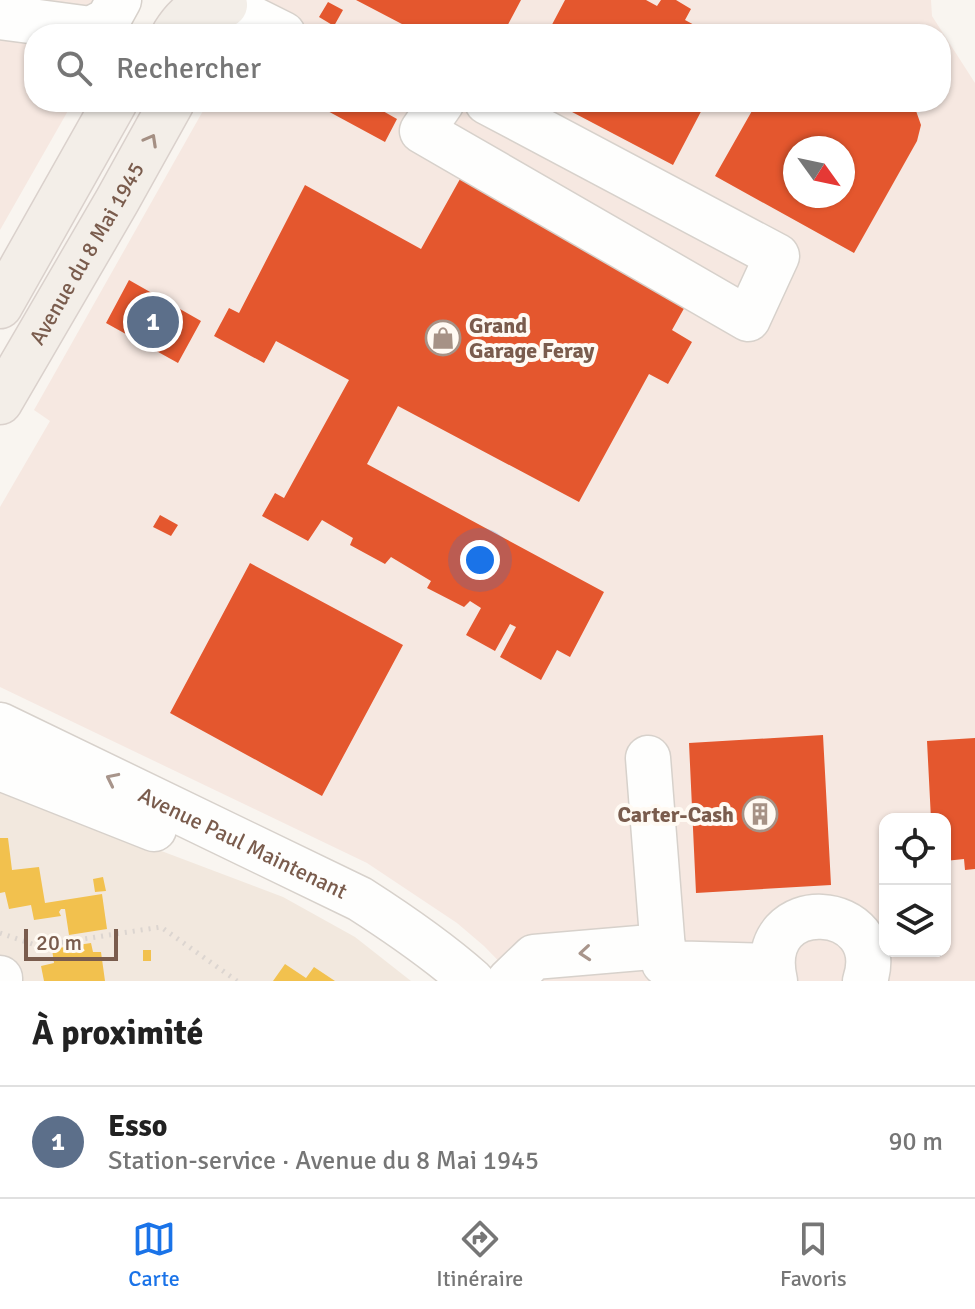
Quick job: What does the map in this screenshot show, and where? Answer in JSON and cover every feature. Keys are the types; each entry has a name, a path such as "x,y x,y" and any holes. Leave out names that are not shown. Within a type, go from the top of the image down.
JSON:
{"main road":[{"path":"159,24 172,0"},
{"path":"182,24 190,14 214,3 221,13"},
{"path":"10,288 109,112"},
{"path":"10,288 126,112"},
{"name":"Avenue du 8 Mai 1945","path":"0,402 166,112"}],"street":[{"path":"100,24 108,20 119,0"},
{"path":"221,13 253,24"},
{"path":"0,17 53,24"},
{"path":"429,112 422,131 748,319 777,256 506,112"},
{"name":"Avenue Paul Maintenant","path":"0,725 360,899 416,936 472,981"},
{"path":"648,758 664,963 773,974 775,947 784,931 800,920 818,915 837,918 853,928 863,941 868,957 865,981"},
{"name":"Avenue Paul Maintenant","path":"0,768 301,889 381,934 443,981"},
{"path":"509,981 534,957 663,946"}],"path":[{"path":"0,933 38,946 161,927 237,981"}],"shaded area":[{"path":"0,0 131,0 63,24 24,24 24,112 67,112 0,230"},
{"path":"266,0 931,0 932,16 937,24 253,24"},
{"path":"951,46 975,83 975,981 518,981 457,923 367,863 0,687 0,507 50,421 34,410 202,112 951,112"},
{"path":"0,790 283,897 355,937 411,981 0,981"}],"building: Logements":[{"path":"0,838 8,838 12,870 39,867 45,903 102,894 107,929 69,935 65,909 59,912 61,916 34,920 31,905 9,909 5,892 0,893"},
{"path":"103,877 106,891 95,892 93,879"},
{"path":"91,943 93,952 101,952 105,981 44,981 41,966 54,963 52,949"},
{"path":"143,950 151,950 151,961 143,961"},
{"path":"285,964 306,978 314,967 335,981 273,981"}],"building: Commerces":[{"path":"356,0 521,0 508,24 402,24"},
{"path":"565,0 646,0 657,6 661,0 676,0 691,9 685,20 692,24 552,24"},
{"path":"328,2 343,10 335,24 319,17"},
{"path":"330,112 385,112 397,119 385,142"},
{"path":"572,112 701,112 673,165"},
{"path":"751,112 916,112 921,125 917,141 854,253 715,176"},
{"name":"Grand Garage Feray","path":"460,179 687,303 672,330 692,342 668,384 649,374 579,502 398,406 367,464 604,592 570,657 557,650 541,680 500,657 516,627 510,624 495,651 466,635 481,608 470,601 464,607 427,588 431,581 391,557 385,564 350,545 353,538 322,520 308,541 262,516 275,493 284,498 349,380 276,341 264,363 214,336 229,308 239,313 305,185 421,249"},
{"path":"129,280 201,321 178,363 106,323"},
{"path":"160,515 178,525 171,536 153,527"},
{"path":"250,563 403,645 322,796 170,713"},
{"name":"Carter-Cash","path":"823,735 831,885 696,893 689,743"},
{"path":"975,738 975,869 965,870 964,859 951,860 951,813 931,813 927,741"}],"place":[{"name":"Esso","path":"153,322"},
{"name":"Grand Garage Feray","path":"443,338"},
{"name":"Carter-Cash","path":"760,814"}]}
